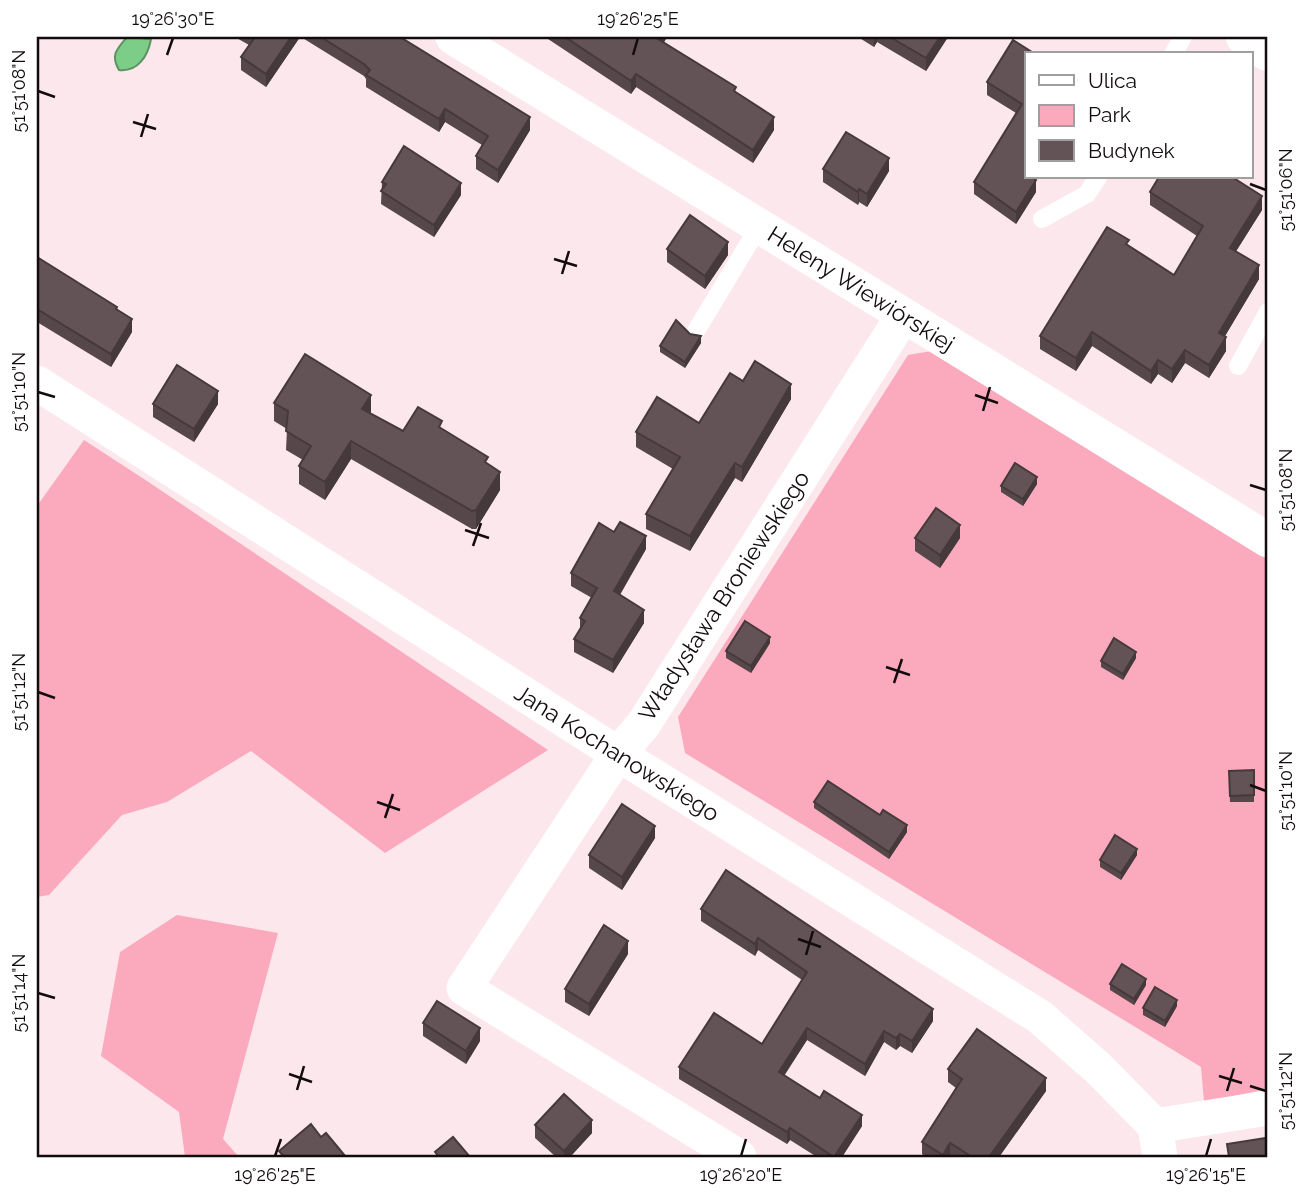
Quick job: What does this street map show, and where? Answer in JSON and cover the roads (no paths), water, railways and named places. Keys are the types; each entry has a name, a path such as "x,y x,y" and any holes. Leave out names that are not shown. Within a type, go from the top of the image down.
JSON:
{"main road":[{"path":"1245,37 1268,51"}],"street":[{"name":"Heleny Wiewiórskiej","path":"453,37 1268,540"},
{"name":"Władysława Broniewskiego","path":"739,1157 464,988 618,754 643,725 903,316"},
{"name":"Jana Kochanowskiego","path":"37,383 618,754 1040,1017 1097,1068 1158,1142"},
{"path":"1158,1142 1268,1108"}],"lane":[{"path":"1042,219 1087,194 1097,178"},
{"path":"696,331 760,225"},
{"path":"1238,366 1268,312"}]}
